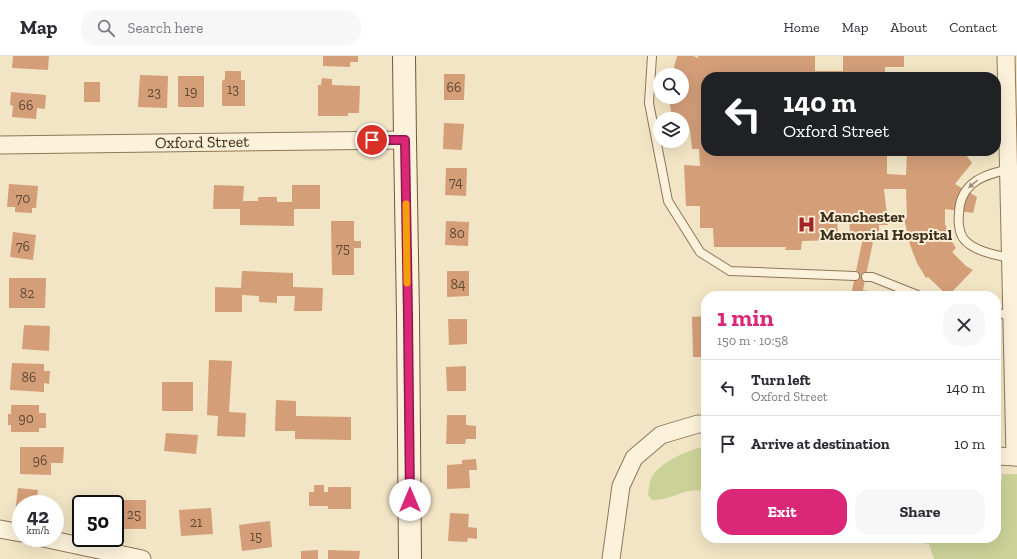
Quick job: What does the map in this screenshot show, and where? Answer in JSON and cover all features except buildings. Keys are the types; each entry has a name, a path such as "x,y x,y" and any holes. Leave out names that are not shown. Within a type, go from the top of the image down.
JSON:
{"main road":[{"path":"404,56 410,559"}],"street":[{"path":"1001,456 1016,457 1004,314 1010,258 1008,169 1012,139 1006,56"},
{"name":"Oxford Street","path":"0,145 405,140"},
{"path":"611,559 622,486 634,458 661,434 701,424"},
{"path":"0,529 12,531"},
{"path":"64,542 142,559"}],"lane":[{"path":"652,56 649,102 668,201 700,252 730,271 855,276"},
{"path":"1008,169 985,176 972,184 962,197 959,206 958,222 963,238 973,246 988,254 1010,258"},
{"path":"866,277 872,277 907,291"}],"green space":[{"path":"701,447 701,490 684,492 659,500 652,500 648,495 649,486 656,471 669,461"},
{"path":"1002,474 1017,474 1017,559 934,559 929,544 923,543 1001,543"}],"slow traffic":[{"path":"406,204 407,283"}],"place":[{"name":"Manchester Memorial Hospital","path":"807,225"}],"route":[{"path":"372,140 405,140 410,500"}]}
